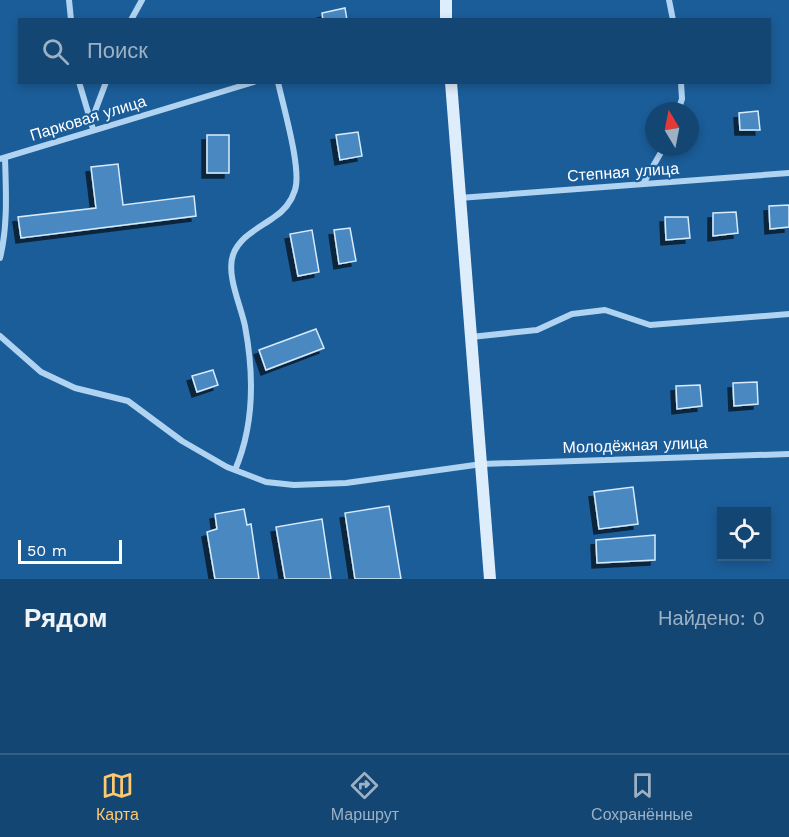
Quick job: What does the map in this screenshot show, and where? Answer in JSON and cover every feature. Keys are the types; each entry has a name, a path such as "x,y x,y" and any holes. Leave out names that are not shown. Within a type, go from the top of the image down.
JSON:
{"street":[{"path":"61,0 69,1 71,18"},
{"path":"132,18 142,0"},
{"path":"446,0 446,18"},
{"path":"669,0 673,18"},
{"path":"80,84 92,126"},
{"path":"92,126 105,84"},
{"name":"Парковая улица","path":"3,159 92,126 247,84"},
{"path":"235,470 247,443 251,380 245,328 233,278 233,255 245,237 285,210 296,189 297,173 278,84"},
{"path":"451,84 490,579"},
{"path":"681,84 681,102"},
{"path":"643,184 659,156"},
{"path":"0,258 4,244 7,197 3,159"},
{"name":"Степная улица","path":"459,198 789,173"},
{"path":"471,337 537,330 572,314 605,310 650,325 789,314"},
{"name":"Молодёжная улица","path":"0,336 41,372 75,388 128,401 182,441 235,470 266,482 294,485 346,483 482,464 789,454"}],"building":[{"path":"345,8 347,18 323,18 322,13"},
{"path":"758,111 760,130 740,130 739,113"},
{"path":"358,132 362,156 340,160 336,135"},
{"path":"207,135 229,135 229,173 207,173"},
{"path":"118,164 123,205 194,196 196,216 21,238 18,217 96,208 91,167"},
{"path":"789,205 789,227 770,229 769,206"},
{"path":"736,212 738,233 713,236 713,213"},
{"path":"665,217 688,217 690,238 666,240"},
{"path":"350,228 356,261 339,264 334,230"},
{"path":"312,230 319,272 298,276 290,234"},
{"path":"316,329 324,348 266,370 259,350"},
{"path":"213,370 218,385 197,392 192,376"},
{"path":"757,382 758,404 734,406 733,383"},
{"path":"700,385 702,406 677,409 676,386"},
{"path":"633,487 638,524 599,529 594,492"},
{"path":"389,506 401,579 355,579 345,513"},
{"path":"244,509 247,525 251,524 259,579 215,579 207,532 217,529 215,514"},
{"path":"322,519 331,579 285,579 276,527"},
{"path":"655,535 655,560 597,563 596,540"}]}
